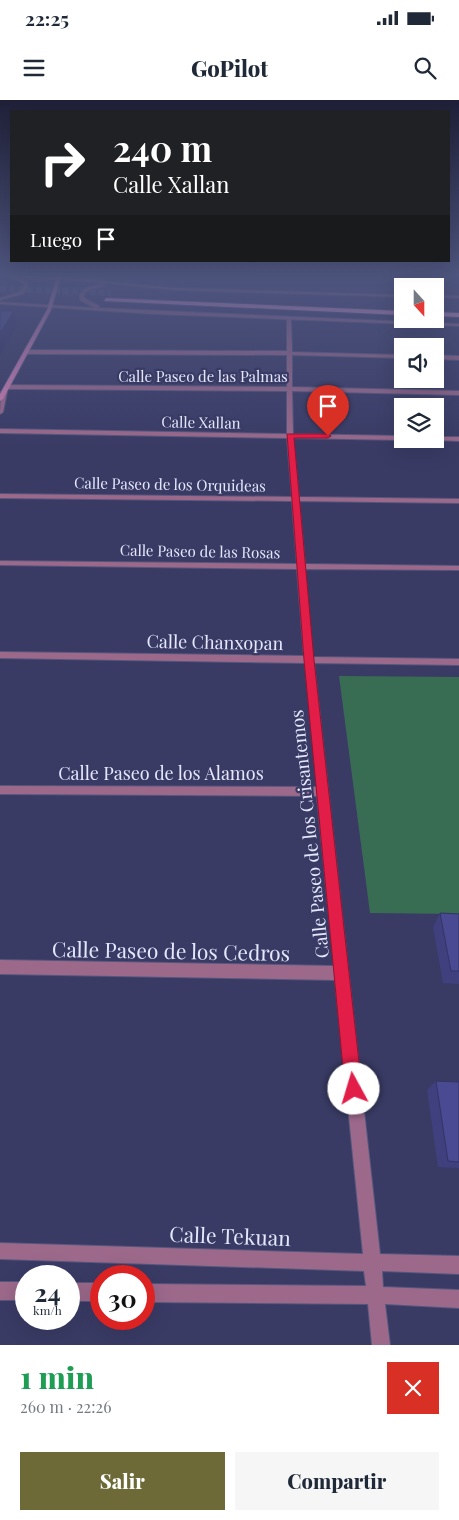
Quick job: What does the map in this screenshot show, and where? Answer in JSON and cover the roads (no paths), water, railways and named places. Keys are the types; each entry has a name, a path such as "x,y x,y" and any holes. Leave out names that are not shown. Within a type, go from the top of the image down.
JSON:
{"main road":[{"path":"0,399 37,331"}],"street":[{"name":"Calle Paseo de los Crisantemos","path":"289,331 288,389 290,436 309,660 381,1345"},
{"path":"27,352 289,352 394,356"},
{"path":"444,357 459,358"},
{"path":"0,412 6,389"},
{"name":"Calle Paseo de las Palmas","path":"6,389 288,389 459,393"},
{"name":"Calle Xallan","path":"0,431 394,438"},
{"path":"444,439 459,439"},
{"name":"Calle Paseo de los Orquideas","path":"0,496 459,501"},
{"name":"Calle Paseo de las Rosas","path":"0,563 459,568"},
{"name":"Calle Chanxopan","path":"0,655 459,662"},
{"name":"Calle Paseo de los Alamos","path":"0,790 323,792"},
{"name":"Calle Paseo de los Cedros","path":"0,967 341,973"},
{"name":"Calle Tekuan","path":"0,1251 459,1265"},
{"path":"0,1291 15,1291"},
{"path":"155,1292 376,1295 459,1299"}]}
